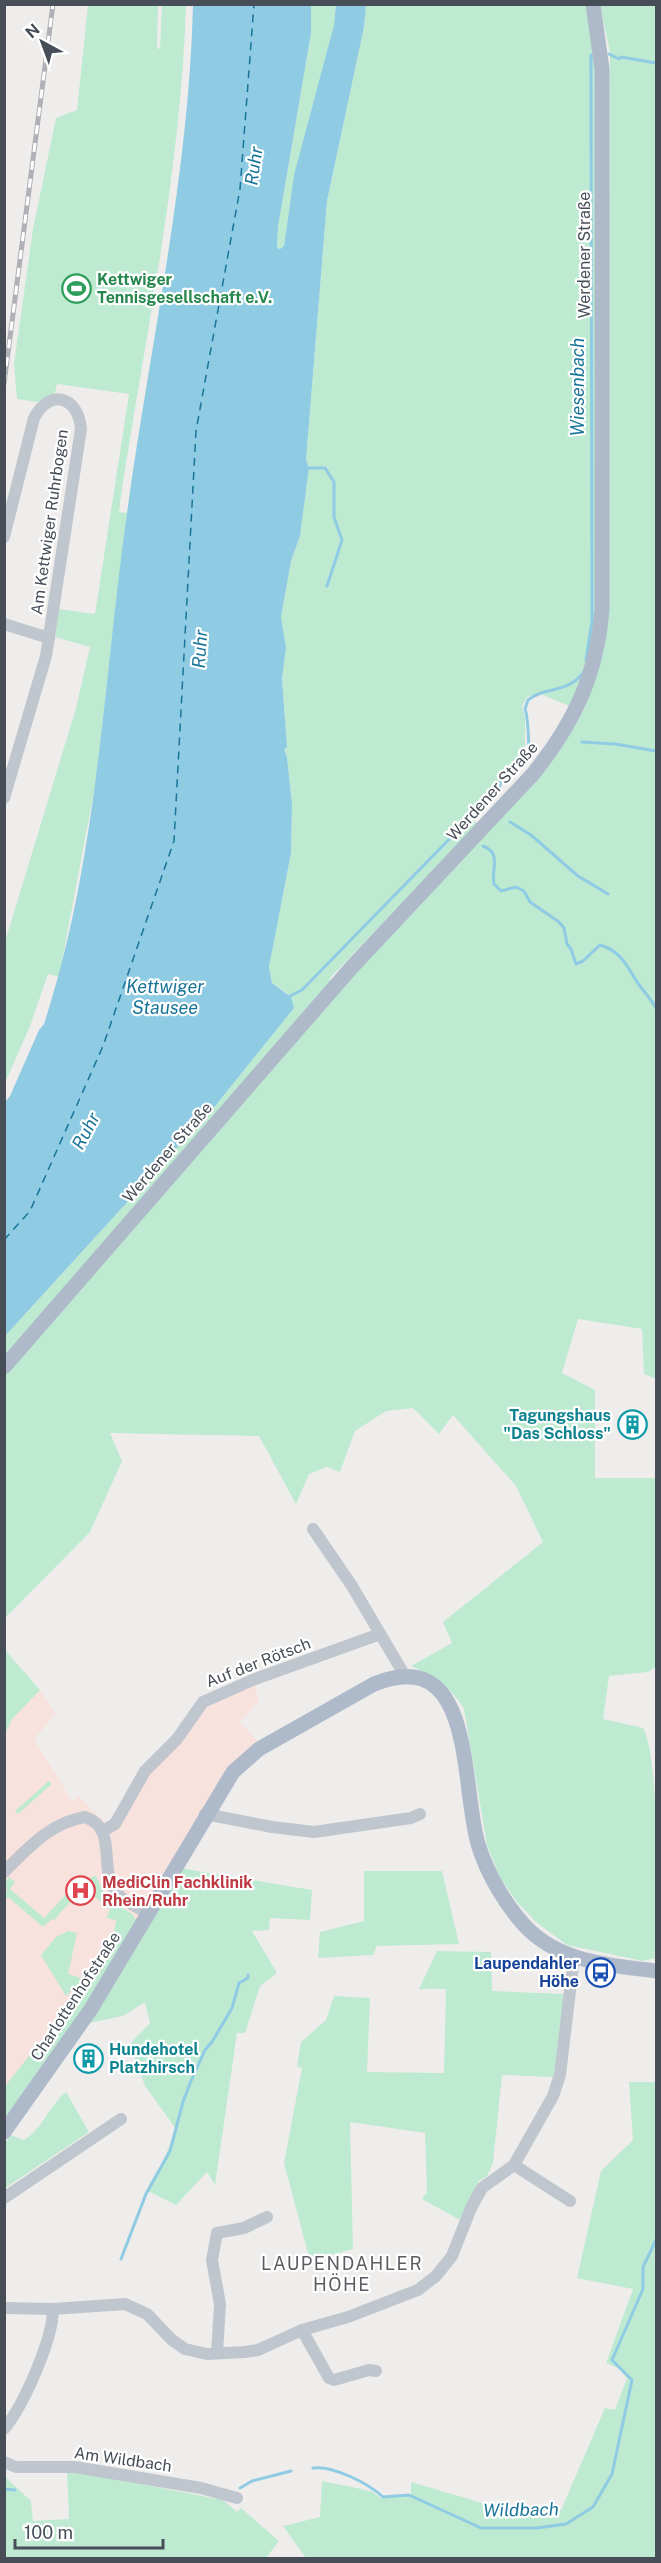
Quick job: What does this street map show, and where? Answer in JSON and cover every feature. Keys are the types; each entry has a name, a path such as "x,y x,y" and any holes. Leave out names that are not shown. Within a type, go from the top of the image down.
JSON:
{"main road":[{"name":"Werdener Straße","path":"4,1367 352,967 533,774 556,746 582,697 594,666 602,609 602,69 592,4"},
{"name":"Charlottenhofstraße","path":"4,2132 91,2009 205,1814 233,1772 259,1749 374,1684 391,1677 405,1676"},
{"path":"405,1676 430,1684 453,1708 460,1728 472,1817 479,1848 491,1876 526,1927 544,1941 574,1957 601,1964 657,1971"}],"street":[{"name":"Am Kettwiger Ruhrbogen","path":"4,537 34,418 44,403 59,400 70,402 80,415 81,429 49,638 4,798"},
{"name":"Am Kettwiger Ruhrbogen","path":"4,624 49,638"},
{"path":"313,1528 405,1676"},
{"name":"Auf der Rötsch","path":"103,1831 115,1824 145,1771 177,1739 203,1702 255,1679 380,1634"},
{"path":"205,1814 272,1827 314,1832 411,1818 420,1814"},
{"path":"4,1872 40,1837 66,1822 85,1817 98,1823 103,1831 113,1888 121,1897 148,1913"},
{"path":"4,2308 53,2309 109,2304 131,2305 147,2314 172,2340 185,2349 201,2353 217,2353 258,2350 302,2330 404,2296 427,2284 452,2256 471,2208 482,2188 514,2165 553,2096 560,2075 574,1957"},
{"path":"4,2198 121,2119"},
{"path":"514,2165 570,2201"},
{"path":"217,2353 220,2304 212,2260 217,2233 244,2228 267,2217"},
{"path":"4,2429 29,2388 52,2324 53,2309"},
{"path":"302,2330 329,2378 334,2380 369,2370 376,2371"},
{"name":"Am Wildbach","path":"4,2462 16,2467 75,2467 201,2488 237,2498"}],"shaded area":[{"name":"MediClin Fachklinik Rhein/Ruhr","path":"254,1682 259,1701 240,1722 259,1743 171,1868 5,2124 4,1734 12,1719 40,1690 56,1714 34,1739 72,1801 78,1796 107,1824 117,1824 143,1778 197,1711"}],"green space":[{"path":"88,5 158,5 157,48 160,49 162,5 186,5 183,66 162,247 119,512 127,513 96,781 59,977 48,974 30,1026 5,1083 5,942 76,708 90,647 55,637 59,609 95,614 129,394 57,384 55,393 37,402 17,399 14,364 33,229 56,118 77,110"},
{"path":"311,5 336,5 334,25 291,196 284,246 280,249 277,248 278,227 311,33"},
{"path":"366,5 587,5 595,62 608,396 610,52 600,5 656,5 656,1379 644,1374 642,1329 578,1319 562,1373 595,1390 595,1478 656,1478 656,1667 648,1672 609,1676 603,1719 643,1728 649,1745 655,1803 656,1958 643,1961 567,1945 536,1922 517,1902 500,1878 487,1845 464,1708 441,1683 411,1666 452,1643 443,1622 543,1542 516,1486 453,1415 439,1434 413,1408 386,1411 355,1431 340,1472 327,1467 309,1474 296,1504 259,1436 110,1433 122,1461 90,1532 5,1618 5,1370 336,988 493,823 574,708 538,693 527,697 522,706 525,718 525,757 499,781 497,788 470,815 478,825 330,978 330,984 5,1362 5,1336 216,1105 294,1008 289,995 272,983 269,966 291,853 292,804 287,757 284,750 287,747 282,679 286,647 281,617 291,561 300,536 309,468 306,460 327,201 364,27"},
{"path":"5,1650 40,1690 12,1719 5,1734"},
{"path":"49,1781 52,1784 18,1814 15,1811"},
{"path":"180,1868 312,1890 310,1920 270,1918 269,1930 252,1931 277,1973 260,1986 245,2033 237,2033 215,2185 207,2172 176,2205 148,2191 150,2182 159,2172 176,2129 145,2086 130,2044 150,2023 145,2002 123,2016 89,2023"},
{"path":"364,1871 442,1871 459,1944 377,1946 373,1955 318,1958 320,1932 364,1921"},
{"path":"84,1875 90,1879 95,1875 112,1907 115,1903 132,1914 137,1921 105,1976 5,2123 5,2086 94,1975 114,1933 116,1920 106,1918 110,1910 84,1887 54,1920 52,1919 43,1927 8,1897 5,1901 7,1888 5,1882 9,1877 15,1882 10,1889 44,1918"},
{"path":"68,1931 77,1933 68,1974 85,1979 66,1996 41,1955 56,1937"},
{"path":"437,1951 491,1952 492,1991 564,1994 554,2077 502,2075 493,2163 487,2176 479,2181 460,2220 422,2199 427,2192 425,2133 350,2122 353,2249 310,2261 284,2163 302,2068 297,2067 301,2042 326,2020 334,1996 370,1998 367,2072 444,2073 446,1989 419,1989"},
{"path":"629,2082 656,2082 656,2558 306,2558 283,2526 320,2517 322,2481 371,2491 381,2498 411,2495 411,2482 499,2508 561,2510 605,2408 615,2410 627,2378 618,2368 606,2363 633,2289 577,2278 601,2171 633,2140"},
{"path":"66,2092 89,2132 5,2188 5,2143 11,2135 24,2140 36,2130"},
{"path":"67,2470 223,2500 237,2512 241,2508 279,2541 266,2558 5,2558 5,2477 31,2501 33,2521 69,2519"}],"water":[{"name":"Kettwiger Stausee","path":"193,5 311,5 311,33 278,227 277,248 280,249 284,246 294,175 334,25 336,5 366,5 364,27 327,201 306,460 309,468 300,536 291,561 281,617 286,647 282,679 287,747 284,750 287,757 292,804 291,853 269,967 272,983 291,997 294,1008 216,1105 5,1336 5,1102 44,1024 62,962 88,835 127,513 167,260 184,133"}],"waterway":[{"name":"Wiesenbach","path":"609,54 619,59 621,57 656,63"},
{"name":"Wiesenbach","path":"586,660 592,621 591,55"},
{"path":"309,468 325,468 334,482 334,517 342,540 327,586"},
{"path":"499,790 501,781 510,777 529,754 525,709 528,700 535,695 570,684 584,672"},
{"path":"582,742 615,744 656,751"},
{"path":"510,822 531,835 578,876 608,894"},
{"path":"288,997 302,990 465,823"},
{"path":"483,846 489,849 494,857 494,884 501,891 516,887 524,891 530,902 559,922 564,928 567,944 576,964 583,961 600,945 612,950 624,962 656,1008"},
{"path":"121,2259 146,2194 170,2151 191,2081 205,2050 232,2008 239,1983 248,1978 248,1975"},
{"name":"Wildbach","path":"313,2468 330,2469 350,2476 383,2497 409,2495 481,2528 537,2528 566,2524 593,2507 612,2474 632,2380 612,2360 643,2289 643,2267 656,2240"},
{"name":"Wildbach","path":"240,2488 252,2481 291,2471"},
{"name":"Wildbach","path":"4,2489 15,2490"}],"ferry route":[{"path":"4,1240 30,1211 103,1046 174,841 196,431 240,189 254,4"}],"railway":[{"path":"4,384 53,4"}],"place":[{"name":"Kettwiger Tennisgesellschaft e.V.","path":"76,288"},
{"name":"Tagungshaus \"Das Schloss\"","path":"632,1424"},
{"name":"MediClin Fachklinik Rhein/Ruhr","path":"81,1891"},
{"name":"Laupendahler Höhe","path":"600,1972"},
{"name":"Hundehotel Platzhirsch","path":"88,2058"}],"district":[{"name":"LAUPENDAHLER HÖHE","path":"342,2274"}],"water label":[{"name":"Ruhr","path":"254,166"},
{"name":"Ruhr","path":"200,649"},
{"name":"Ruhr","path":"86,1131"}]}
